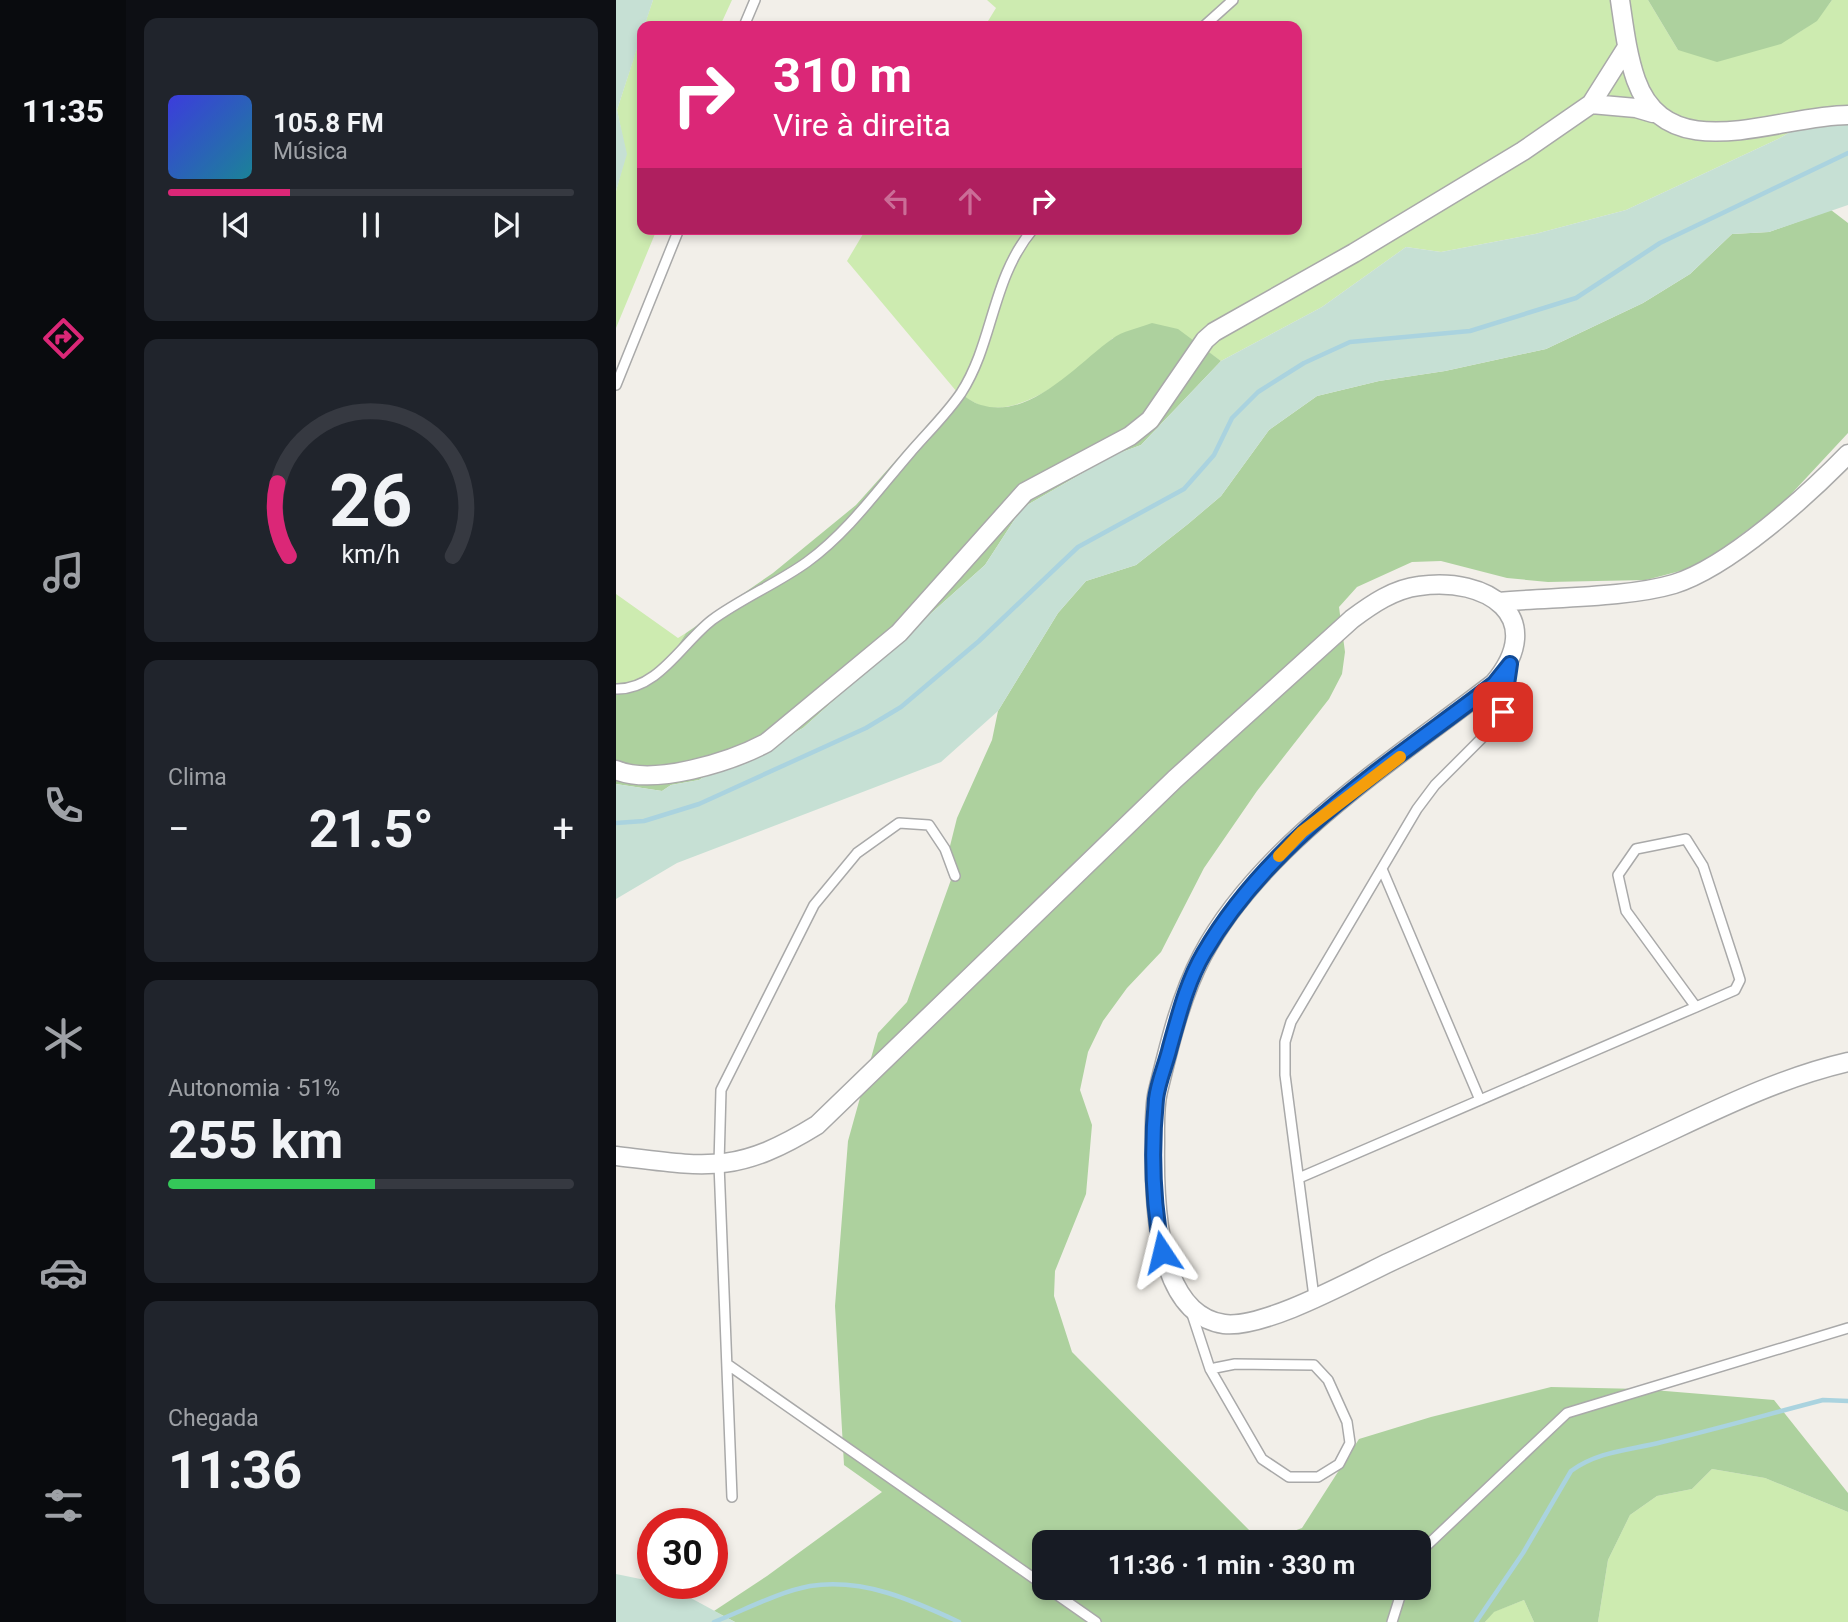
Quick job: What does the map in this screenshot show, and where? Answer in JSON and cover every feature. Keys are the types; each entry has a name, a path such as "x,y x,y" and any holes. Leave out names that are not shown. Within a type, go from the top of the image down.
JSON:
{"street":[{"path":"1620,0 1627,47 1636,79 1653,113"},
{"path":"616,770 638,777 658,777 746,753 766,743 899,633 1024,492 1130,436 1150,420 1205,340 1214,332 1354,253 1523,152 1591,104 1627,47"},
{"path":"1591,104 1636,108 1653,113 1673,126 1698,133 1848,115"},
{"path":"1499,601 1650,589 1675,584 1735,550 1810,493 1848,454"},
{"path":"616,1156 701,1166 742,1162 780,1149 817,1125 1175,779 1352,618 1378,600 1416,586 1451,583 1477,588 1499,601 1515,625 1516,645 1510,664 1494,684 1302,832 1252,886 1203,954 1187,988 1156,1097 1156,1217 1162,1252 1175,1283 1189,1303 1208,1320 1237,1324 1256,1321 1314,1297 1736,1101 1844,1061"}],"lane":[{"path":"746,21 755,0"},
{"path":"1210,21 1233,0"},
{"path":"616,385 677,235"},
{"path":"616,689 627,689 649,680 714,619 806,563 832,542 855,518 960,394 977,361 1002,280 1011,260 1029,235"},
{"path":"1314,1297 1284,1075 1285,1042 1291,1022 1435,785 1495,724 1503,712 1510,664"},
{"path":"732,1497 719,1164 721,1090 814,905 857,853 899,823 929,824 946,849 955,876"},
{"path":"1299,1178 1696,1007 1735,990 1740,980 1703,866 1686,839 1636,849 1618,875 1626,911 1696,1007"},
{"path":"1382,869 1480,1100"},
{"path":"1189,1303 1210,1369 1262,1459 1289,1477 1318,1477 1339,1464 1350,1443 1347,1422 1328,1380 1314,1365 1235,1364 1210,1369"},
{"path":"1431,1542 1567,1413 1848,1328"},
{"path":"727,1364 1032,1577"},
{"path":"1065,1600 1096,1622"},
{"path":"1392,1622 1399,1600"}],"green space":[{"path":"616,0 653,0 646,21 637,21 637,49 617,110 627,154 616,191"},
{"path":"653,0 732,0 722,21 646,21"},
{"path":"987,0 1648,0 1678,50 1744,48 1782,41 1800,32 1816,19 1832,0 1848,0 1848,117 1815,118 1778,139 1626,210 1535,234 1441,252 1406,247 1322,307 1221,361 1197,344 1113,338 1070,375 1035,397 999,408 982,406 957,392 847,261 862,235 1302,235 1302,21 988,21 996,8"},
{"path":"1648,0 1832,0 1817,21 1781,44 1717,62 1678,50"},
{"path":"637,48 637,235 655,235 616,328 616,191 626,154 617,110"},
{"path":"1848,117 1848,205 1769,232 1732,234 1690,274 1643,303 1546,349 1445,371 1379,381 1317,396 1269,430 1221,496 1188,524 1136,565 1086,581 1058,613 998,711 941,762 677,863 616,899 616,784 662,791 671,785 699,780 725,764 743,762 803,728 985,565 1022,508 1114,455 1141,445 1221,361 1322,307 1406,247 1441,252 1535,234 1626,210 1778,139 1815,118"},
{"path":"1831,210 1848,223 1848,433 1781,505 1699,566 1646,580 1548,582 1507,578 1441,561 1412,562 1357,587 1339,607 1345,652 1342,674 1329,699 1257,791 1204,868 1161,952 1127,988 1103,1021 1088,1052 1080,1090 1092,1125 1086,1194 1055,1271 1054,1296 1072,1352 1249,1530 1032,1530 1032,1600 1431,1600 1431,1530 1297,1530 1302,1528 1359,1439 1431,1417 1551,1387 1641,1389 1774,1400 1848,1493 1848,1512 1765,1478 1712,1469 1692,1489 1657,1496 1630,1515 1608,1560 1598,1622 1534,1622 1524,1600 1494,1612 1485,1622 735,1622 714,1611 882,1492 844,1465 835,1306 848,1141 878,1033 907,1002 952,877 949,850 957,818 992,740 998,711 1058,613 1086,581 1136,565 1188,524 1221,496 1269,430 1317,396 1379,381 1445,371 1546,349 1643,303 1690,274 1732,234 1769,232"},
{"path":"1152,323 1178,329 1221,361 1141,445 1114,455 1022,508 985,565 803,728 743,762 725,764 699,780 671,785 662,791 616,784 616,695 658,677 686,633 773,573 856,505 957,392 981,405 1017,405 1052,387 1116,336"},
{"path":"616,594 678,638 686,633 658,677 616,695"},
{"path":"1712,1469 1765,1478 1848,1512 1848,1622 1598,1622 1608,1560 1630,1515 1657,1496 1692,1489"},
{"path":"616,1574 637,1578 637,1599 693,1599 735,1622 616,1622"},
{"path":"1524,1600 1534,1622 1485,1622 1493,1612"}],"waterway":[{"path":"616,823 644,821 699,804 866,728 901,707 979,641 1078,547 1184,489 1214,455 1232,418 1258,392 1304,363 1350,342 1470,331 1576,298 1660,243 1848,153"},
{"path":"1476,1622 1523,1553 1571,1471 1581,1464 1615,1452 1823,1400 1848,1401"},
{"path":"714,1622 786,1592 830,1584 887,1593 959,1622"}],"slow traffic":[{"path":"1279,856 1302,832 1400,757"}],"route":[{"path":"1162,1252 1156,1217 1156,1097 1187,988 1203,954 1227,916 1302,832 1494,684 1510,664 1507,702 1503,712"}]}
